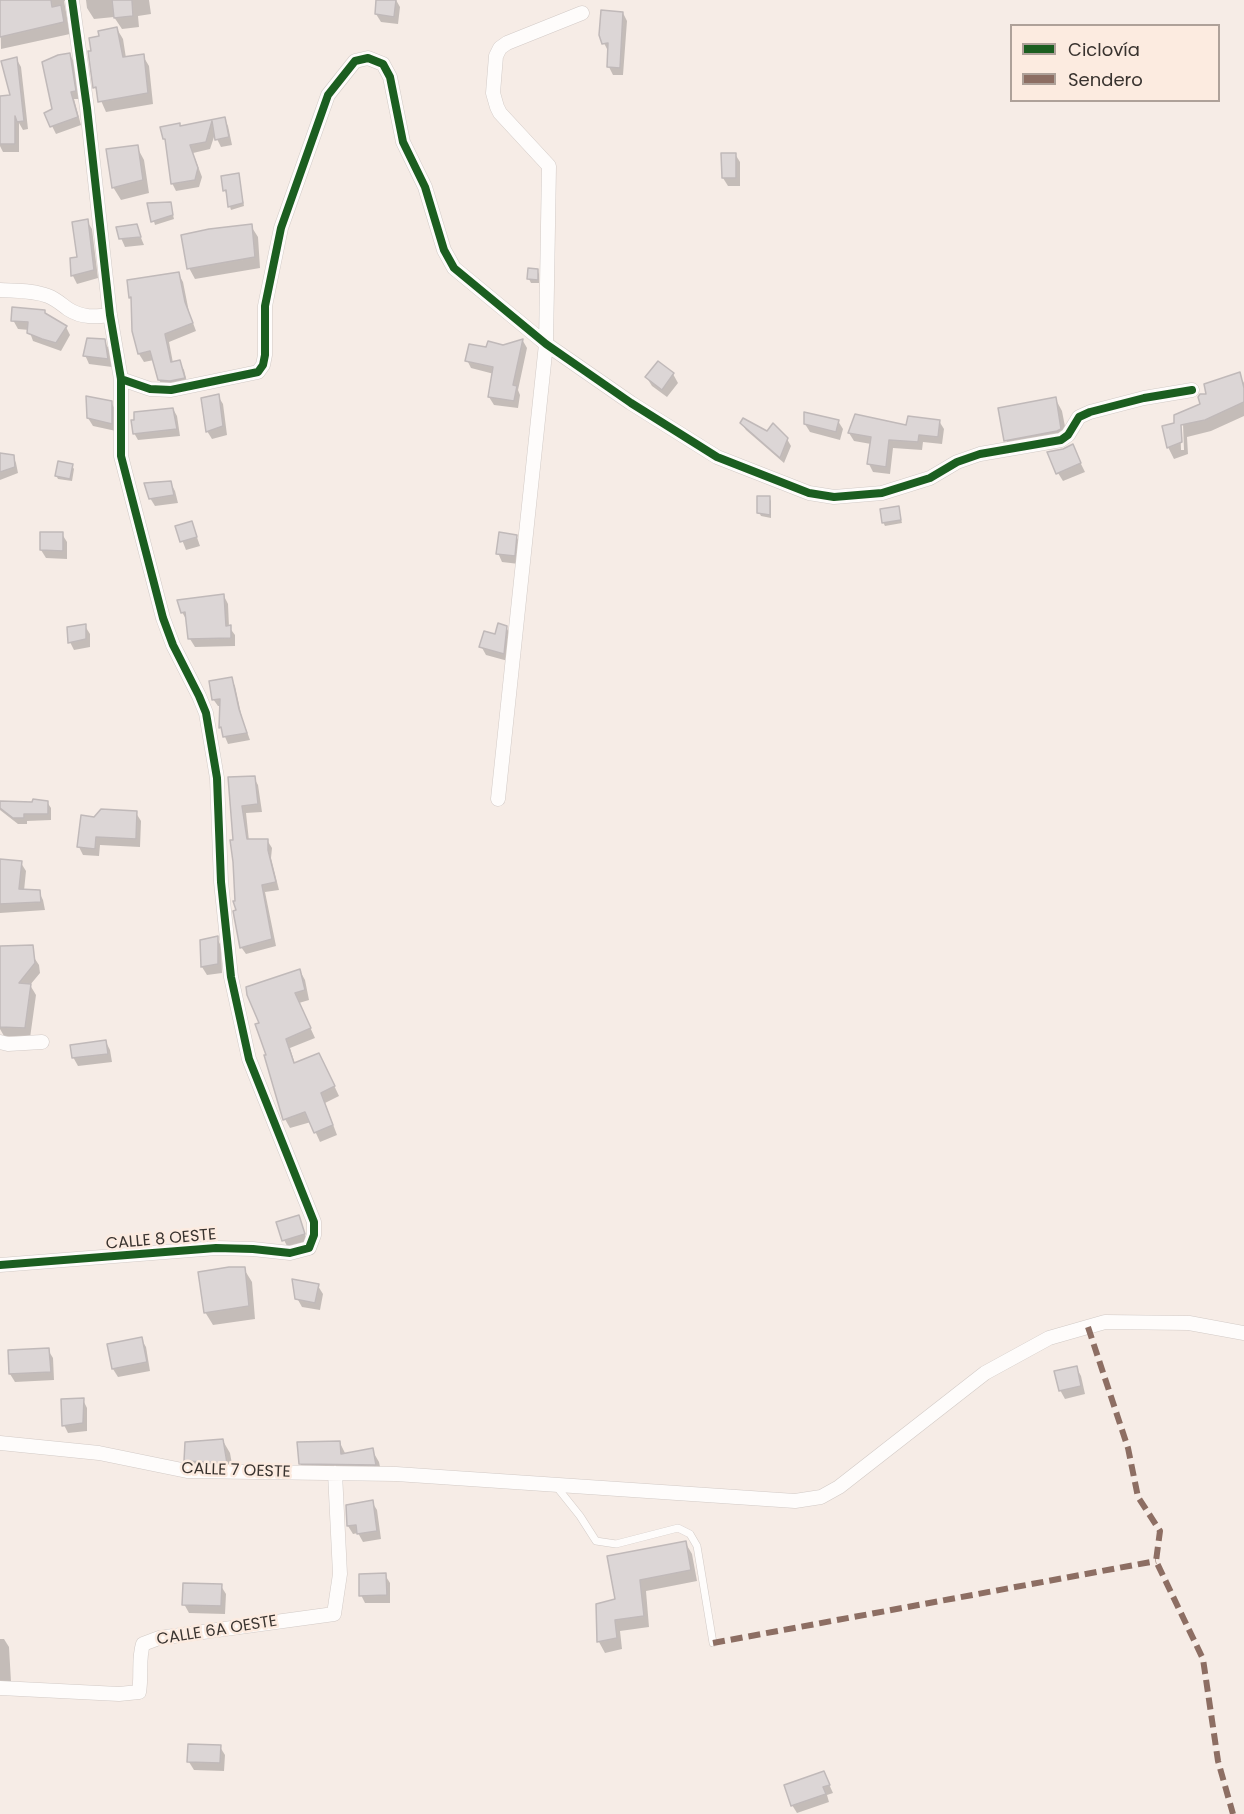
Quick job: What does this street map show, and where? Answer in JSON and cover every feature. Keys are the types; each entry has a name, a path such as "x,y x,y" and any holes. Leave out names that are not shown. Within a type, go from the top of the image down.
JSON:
{"street":[{"path":"72,0 87,108 110,315 121,379 150,389 171,390 258,372 266,355 265,306 281,228 328,95 355,61 368,58 382,64 390,77 403,142 425,188 444,250 454,268 546,344 631,404 717,457 809,493 834,497 882,493 930,478 957,462 980,454 1061,440 1068,435 1079,417 1090,412 1144,398 1192,390"},
{"path":"498,799 546,344 549,166 500,113 493,93 496,56 500,48 507,43 582,13"},
{"path":"0,290 46,295 80,315 90,317 110,315"},
{"name":"CALLE 8 OESTE","path":"0,1265 216,1248 290,1253 309,1248 314,1235 314,1222 249,1059 231,977 221,882 217,778 206,713 173,645 163,618 124,474 120,439 121,379"},
{"path":"0,1042 8,1044 42,1042"},
{"name":"CALLE 7 OESTE","path":"0,1443 99,1453 187,1471 396,1474 795,1501 821,1497 839,1487 985,1373 1048,1338 1105,1322 1189,1323 1244,1333"},
{"name":"CALLE 6A OESTE","path":"0,1688 120,1694 139,1692 142,1677 140,1655 144,1644 159,1638 334,1614 340,1574 335,1473"}],"lane":[{"path":"556,1486 596,1541 616,1544 678,1528 690,1534 697,1546 713,1643"}],"building":[{"path":"0,0 51,0 52,7 61,5 64,22 0,37"},
{"path":"112,0 132,0 133,16 114,18"},
{"path":"376,0 396,0 394,17 375,14"},
{"path":"601,10 623,12 620,68 607,67 608,43 602,44 599,35"},
{"path":"117,27 123,57 144,54 148,93 98,102 96,87 93,88 88,51 91,51 89,38 99,36 98,31"},
{"path":"70,53 76,91 71,92 78,117 50,127 44,113 52,109 42,62"},
{"path":"17,57 24,121 17,122 15,116 15,144 0,144 0,96 10,95 1,61"},
{"path":"225,117 229,137 215,140 212,121 206,142 190,145 198,168 195,180 171,184 165,139 163,139 160,127 180,123 180,126"},
{"path":"138,145 143,180 112,188 106,149"},
{"path":"721,153 736,153 736,178 722,178"},
{"path":"239,173 243,203 228,207 221,176"},
{"path":"171,202 173,215 151,222 147,203"},
{"path":"88,219 94,270 71,276 70,258 77,257 72,222"},
{"path":"137,224 141,237 119,239 116,227"},
{"path":"252,224 255,257 187,269 181,235"},
{"path":"528,268 538,269 538,280 527,279"},
{"path":"179,272 185,302 193,323 165,334 171,362 180,360 185,378 170,381 158,380 150,351 138,354 132,331 131,297 129,298 127,280"},
{"path":"12,307 45,310 45,313 67,326 56,343 42,339 27,333 28,322 11,321"},
{"path":"87,338 105,339 108,359 83,356"},
{"path":"523,339 513,385 517,386 514,401 488,397 493,367 465,361 469,344 486,347 488,341 503,345"},
{"path":"658,361 674,373 662,390 645,377"},
{"path":"1240,372 1244,388 1244,402 1205,420 1181,425 1182,442 1167,448 1162,426 1174,423 1174,415 1200,404 1198,397 1200,394 1206,394 1204,384"},
{"path":"219,394 223,426 206,432 201,398"},
{"path":"86,396 112,401 112,424 87,418"},
{"path":"1056,397 1061,429 1004,441 998,408"},
{"path":"173,408 177,429 133,434 131,420 134,420 134,412"},
{"path":"804,412 839,420 836,432 804,424"},
{"path":"855,414 906,425 908,416 940,420 938,437 919,435 918,442 889,440 886,467 867,464 871,437 848,433"},
{"path":"743,418 767,431 773,423 788,438 780,458 740,423"},
{"path":"1073,444 1081,463 1056,474 1047,452 1063,449"},
{"path":"0,453 14,455 15,467 0,472"},
{"path":"58,461 73,464 70,479 55,476"},
{"path":"171,481 174,495 149,499 144,483"},
{"path":"757,496 770,496 770,515 757,513"},
{"path":"899,506 901,520 882,523 880,509"},
{"path":"192,521 197,537 180,542 175,526"},
{"path":"40,532 63,532 63,551 40,550"},
{"path":"499,532 517,535 515,556 496,554"},
{"path":"224,594 226,626 231,625 231,638 188,639 185,612 181,613 177,600"},
{"path":"498,623 507,626 504,654 479,647 484,631 495,634"},
{"path":"86,624 86,639 68,643 67,627"},
{"path":"232,677 247,733 223,737 221,727 219,728 220,699 212,700 209,681"},
{"path":"255,776 258,804 242,806 247,839 268,839 268,850 276,882 262,885 272,939 240,948 233,911 236,910 233,901 235,901 230,840 233,840 228,777"},
{"path":"33,799 48,801 48,814 24,814 24,818 13,818 0,808 0,801 32,802"},
{"path":"101,809 137,811 136,839 96,837 95,849 77,847 81,815 94,817"},
{"path":"0,859 22,861 19,889 40,890 41,902 0,904"},
{"path":"218,936 218,964 201,967 200,940"},
{"path":"33,945 35,963 19,983 31,984 25,1028 0,1027 0,946"},
{"path":"300,969 305,990 295,993 311,1028 286,1039 294,1063 319,1053 335,1086 321,1093 333,1125 314,1133 305,1112 283,1120 264,1055 266,1055 255,1024 259,1023 246,987"},
{"path":"106,1040 108,1054 72,1058 70,1045"},
{"path":"299,1215 305,1234 282,1241 276,1222"},
{"path":"245,1267 249,1306 204,1313 198,1272"},
{"path":"292,1279 319,1284 315,1303 295,1299"},
{"path":"142,1337 147,1362 112,1369 107,1344"},
{"path":"49,1348 51,1372 9,1374 8,1350"},
{"path":"1077,1366 1081,1386 1059,1391 1054,1371"},
{"path":"84,1398 83,1423 62,1426 61,1399"},
{"path":"223,1439 227,1463 184,1461 185,1442"},
{"path":"340,1441 341,1454 373,1448 376,1465 299,1464 297,1442"},
{"path":"373,1500 377,1531 357,1534 356,1525 347,1526 346,1505"},
{"path":"686,1541 691,1570 640,1580 644,1616 615,1620 617,1638 597,1642 596,1604 615,1599 607,1556"},
{"path":"386,1573 387,1595 359,1596 359,1574"},
{"path":"183,1583 222,1584 221,1606 182,1605"},
{"path":"188,1744 221,1745 220,1763 187,1762"},
{"path":"824,1771 830,1785 823,1787 826,1794 791,1806 784,1785"}],"marked path":[{"path":"1088,1327 1128,1448 1138,1497 1160,1531 1156,1561 1203,1659 1218,1761 1233,1814"},
{"path":"713,1643 1156,1561"}],"cycle path":[{"path":"0,1265 216,1248 290,1253 309,1248 314,1235 314,1222 249,1059 231,977 221,882 217,778 206,713 173,645 163,618 121,456 121,379 110,315 87,108 72,0"},
{"path":"121,379 150,389 171,390 258,372 263,365 265,355 265,306 281,228 328,95 355,61 368,58 383,64 390,77 403,142 425,187 444,250 454,268 546,344 631,403 717,457 809,493 834,497 882,493 930,478 957,462 980,454 1061,440 1068,435 1079,417 1090,412 1144,398 1192,390"}]}
